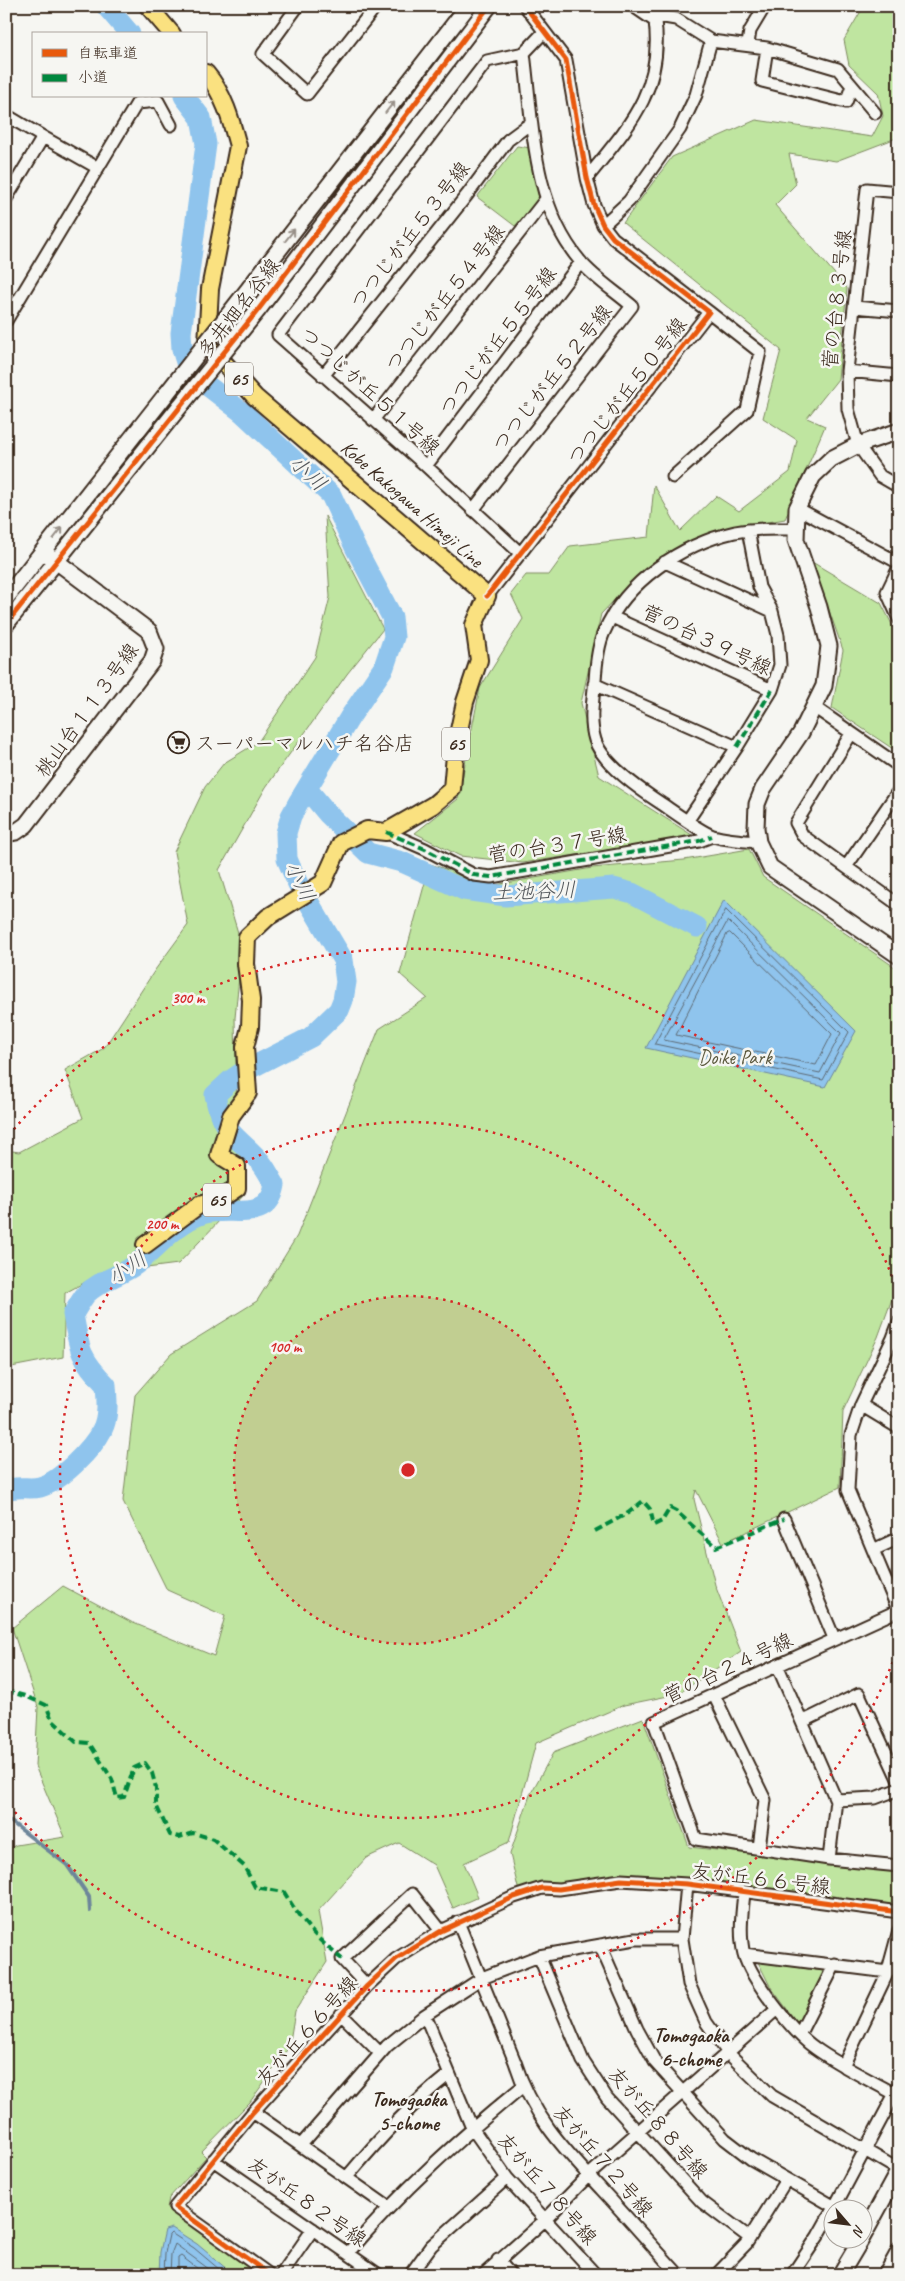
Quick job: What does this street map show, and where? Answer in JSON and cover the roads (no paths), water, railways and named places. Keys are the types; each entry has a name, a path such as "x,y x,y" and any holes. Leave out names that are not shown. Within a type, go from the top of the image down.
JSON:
{"main road":[{"path":"148,6 170,32"},
{"name":"Kobe Kakogawa Himeji Line","path":"144,1245 199,1205 221,1199 237,1188 237,1166 219,1155 231,1116 248,1093 245,1047 250,1027 251,1000 246,964 247,937 268,917 323,883 341,843 367,830 386,832 433,805 452,789 456,744 479,660 474,625 487,596 255,396 207,344 210,289 238,146 218,87 208,75"}],"street":[{"path":"298,6 263,54 307,94 376,6"},
{"name":"多井畑名谷線","path":"6,598 44,552 468,6"},
{"name":"多井畑名谷線","path":"6,624 258,310 489,6"},
{"name":"つつじが丘５０号線","path":"487,596 709,312 613,238 603,225 594,204 587,178 566,60 524,6"},
{"path":"587,178 625,129 645,98 651,81 657,36 655,21 633,6"},
{"path":"748,44 750,31 760,8"},
{"path":"646,14 676,20 711,41 748,44 767,48 838,69 875,113"},
{"path":"524,53 544,32"},
{"path":"603,225 629,201 680,129 696,95 711,41"},
{"path":"767,48 762,81 846,102 852,86"},
{"name":"つつじが丘５２号線","path":"473,510 632,306 581,262 563,234 546,199 531,123 524,53"},
{"name":"つつじが丘５１号線","path":"520,553 426,466 278,335 487,61 524,53"},
{"path":"6,321 136,103 158,101 171,125"},
{"path":"6,115 98,168"},
{"name":"つつじが丘５３号線","path":"323,376 467,195 508,140 531,123"},
{"path":"6,199 43,137"},
{"name":"菅の台８３号線","path":"899,192 866,189 847,371 848,409 858,445 880,476 899,487"},
{"name":"つつじが丘５４号線","path":"373,420 546,199"},
{"name":"つつじが丘５５号線","path":"426,466 581,262"},
{"path":"854,307 899,311"},
{"path":"673,477 747,410 760,352 709,312"},
{"path":"847,371 899,376"},
{"path":"899,431 858,445 831,459 813,476 797,508 796,540 819,607 829,646 824,686 801,733 763,789 757,811 756,828 758,842 770,867 899,956"},
{"path":"797,508 899,562"},
{"path":"758,842 712,836 652,797 607,761 595,741 592,722 594,684 603,633 616,608 634,589 665,562 710,538 748,530 795,529"},
{"name":"菅の台３９号線","path":"612,617 772,690 780,665 778,635 772,611 760,587 748,530"},
{"name":"桃山台１１３号線","path":"6,834 16,832 26,825 152,661 156,649 149,632 44,552"},
{"path":"665,562 772,611"},
{"path":"899,567 887,592 899,619"},
{"path":"594,684 737,747"},
{"path":"688,820 737,747 772,690"},
{"path":"814,707 899,766"},
{"path":"851,734 796,823 802,836 899,905"},
{"path":"846,867 899,790"},
{"name":"菅の台３７号線","path":"386,832 425,849 474,875 491,877 689,842 712,836"},
{"path":"899,1322 896,1338 861,1405 851,1435 848,1490 899,1611"},
{"path":"861,1405 899,1428"},
{"path":"784,1519 834,1638"},
{"path":"873,1550 899,1538"},
{"name":"菅の台２４号線","path":"899,1611 834,1638 778,1667 654,1722 696,1839 829,1859 899,1866"},
{"path":"778,1667 836,1800 829,1859"},
{"path":"802,1722 860,1694 899,1781"},
{"path":"714,1695 765,1800 759,1848"},
{"path":"836,1800 875,1798 899,1789"},
{"name":"友が丘６６号線","path":"270,2275 175,2207 253,2112 367,1986 396,1959 440,1931 514,1897 542,1888 559,1889 621,1880 687,1884 899,1912"},
{"path":"687,1884 682,1940 689,1984 706,2022 728,2053 772,2096 899,2170 872,2220"},
{"path":"744,1893 742,1921 744,1954 758,1982 777,2009 813,2047 843,2066 897,2090 840,2198"},
{"path":"367,1986 342,1959 412,1894 440,1931"},
{"name":"友が丘７２号線","path":"458,1922 516,2062 523,2086 537,2113 588,2175 679,2275"},
{"path":"843,2066 888,1972 899,1930"},
{"path":"301,2145 380,2053 425,2015 482,1978 539,1956 635,1939 682,1940"},
{"path":"600,1945 637,2029 655,2062 725,2139 751,2159 822,2202"},
{"path":"744,1954 888,1972"},
{"name":"友が丘８８号線","path":"539,1956 583,2061 607,2098 702,2202 750,2238"},
{"path":"800,2033 835,1964"},
{"path":"483,2275 546,2219 588,2175 777,2009"},
{"path":"341,2014 380,2053"},
{"name":"友が丘７８号線","path":"425,2015 448,2076 472,2128 507,2178 596,2275"},
{"path":"347,2177 384,2133 426,2093 448,2076"},
{"path":"348,2253 388,2207 472,2128 523,2086"},
{"path":"253,2112 388,2207"},
{"name":"友が丘８２号線","path":"213,2160 379,2275"},
{"path":"410,2275 431,2246 507,2178"},
{"path":"716,2275 750,2238 786,2180"},
{"path":"282,2275 313,2229"},
{"path":"792,2275 822,2229"},
{"path":"840,2275 856,2248"},
{"path":"884,2275 899,2248"},
{"path":"498,2260 511,2275"}],"water":[{"path":"724,900 856,1031 825,1087 646,1048"},
{"path":"172,2228 197,2244 234,2275 159,2275 160,2252 165,2230"}],"waterway":[{"name":"小川","path":"106,6 128,32"},
{"name":"小川","path":"6,1490 40,1487 57,1479 84,1455 102,1430 107,1408 106,1385 97,1376 82,1353 73,1314 86,1294 97,1285 135,1265 175,1230 192,1218 213,1212 256,1209 265,1205 271,1197 275,1185 261,1162 225,1126 215,1095 243,1072 311,1037 339,1010 343,1000 346,982 343,960 298,884 287,859 286,833 291,816 298,803 350,717 384,667 394,637 392,617 355,547 331,495 243,413 204,383 186,362 182,349 181,333 206,144 201,118 186,98"},
{"name":"土池谷川","path":"307,789 328,814 368,853 402,862 464,890 506,896 614,888 632,893 697,927"},
{"path":"6,1818 67,1865 89,1897 90,1911"}],"place":[{"name":"スーパーマルハチ名谷店","path":"179,743"}],"district":[{"name":"Tomogaoka 6-chome","path":"691,2047"},
{"name":"Tomogaoka 5-chome","path":"409,2111"}],"park label":[{"name":"Doike Park","path":"735,1057"}]}
